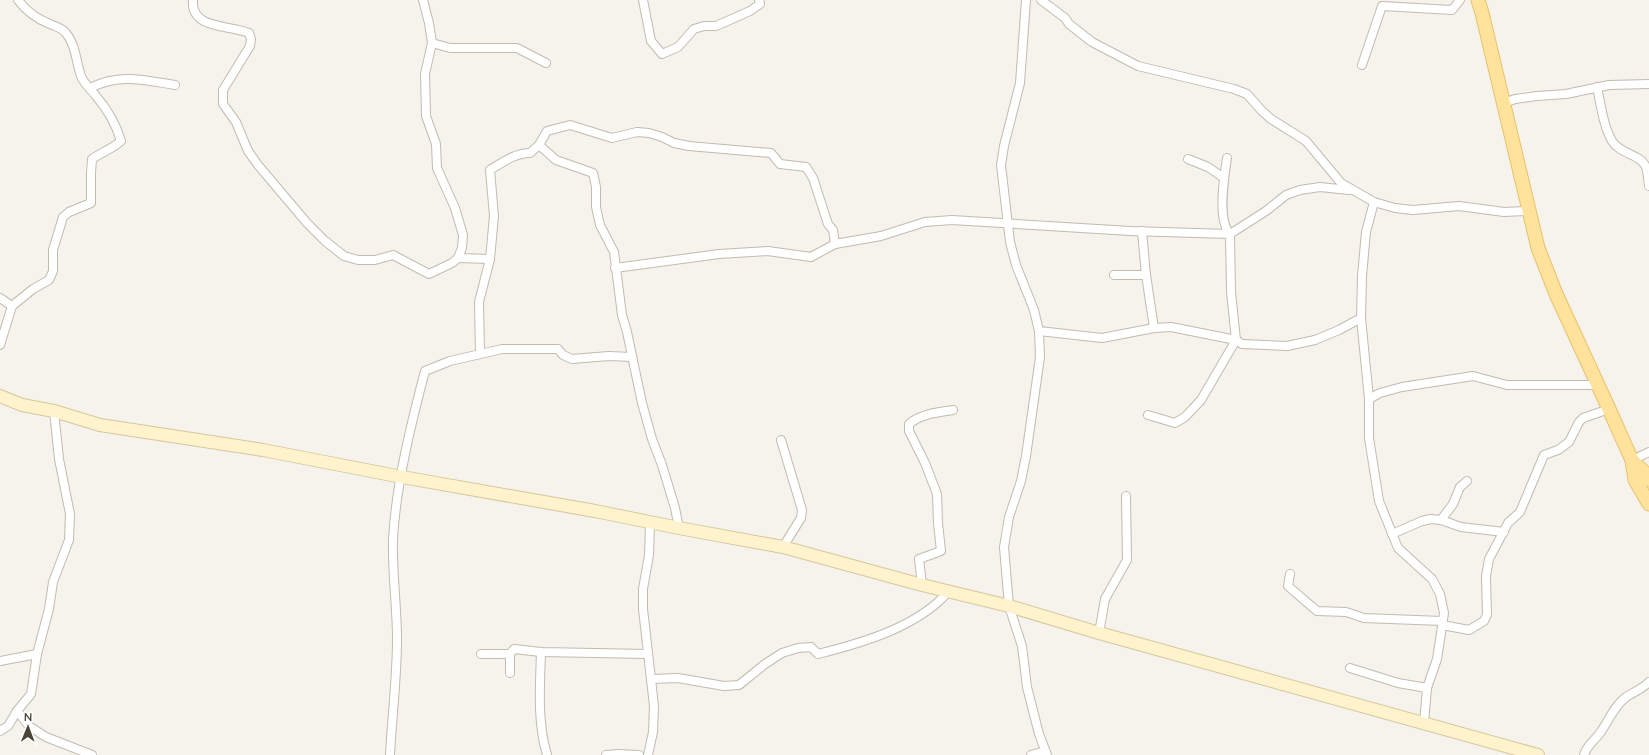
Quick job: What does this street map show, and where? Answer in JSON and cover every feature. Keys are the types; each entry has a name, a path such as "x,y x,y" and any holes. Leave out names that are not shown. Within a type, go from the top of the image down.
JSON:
{"main road":[{"path":"1478,0 1538,248 1556,294 1632,460 1635,480 1649,504"},
{"path":"0,396 22,405 54,411 100,425 263,450 595,510 650,523 783,547 922,585 1010,606 1099,633 1424,723 1512,752 1538,755"},
{"path":"1632,460 1646,474 1649,480"}],"street":[{"path":"0,345 12,306 49,280 53,270 53,250 63,217 69,212 91,203 90,173 92,159 121,141 118,129 108,112 90,88 85,84 81,76 72,44 66,33 60,27 51,25 38,18 24,8 18,0"},
{"path":"193,0 192,7 196,16 204,22 239,29 249,33 251,39 250,46 223,90 223,104 236,122 248,151 306,223 344,256 358,260 376,260 393,255 429,274 446,266 458,258 462,248 463,235 455,208 437,168 436,144 426,116 425,74 432,43 423,0"},
{"path":"643,0 651,41 662,54 678,47 694,29 704,26 716,26 725,23 760,4 759,0"},
{"path":"1026,0 1020,82 1004,146 1002,165 1010,242 1016,265 1034,310 1039,331 1040,357 1026,456 1021,481 1009,517 1004,547 1010,606 1022,646 1027,687 1046,753 1031,755"},
{"path":"1041,0 1065,18 1069,24 1092,42 1138,66 1234,88 1247,94 1271,119 1306,141 1341,183 1374,202 1395,208 1413,210 1459,206 1504,212 1529,211"},
{"path":"1362,65 1382,6 1452,10 1460,0"},
{"path":"432,43 450,48 517,48 546,63"},
{"path":"90,88 100,83 115,79 135,80 175,86"},
{"path":"1504,103 1515,99 1566,94 1609,85 1649,84"},
{"path":"1597,87 1603,113 1613,142 1620,150 1645,164 1649,186"},
{"path":"480,353 479,302 490,259 494,216 490,170 520,153 530,153 539,145 547,131 570,125 612,138 637,132 649,133 674,143 689,146 771,153 780,164 806,167 813,178 828,224 833,230 835,244"},
{"path":"539,145 556,160 593,173 596,187 596,207 600,225 614,252 622,315 652,439 662,465 675,508 679,528"},
{"path":"1148,415 1175,423 1185,417 1201,400 1236,340 1231,292 1230,234 1226,229 1223,209 1224,178 1227,158"},
{"path":"1188,159 1208,167 1224,178"},
{"path":"615,268 705,255 761,251 811,257 835,244 881,236 926,222 952,220 1142,231 1230,234 1266,211 1286,195 1320,187 1352,190"},
{"path":"1374,202 1366,232 1362,276 1361,318 1369,399 1369,438 1380,501 1398,548 1432,579 1440,594 1444,612 1436,659 1427,688 1424,723"},
{"path":"1142,231 1146,275 1154,328"},
{"path":"458,258 490,259"},
{"path":"1114,275 1146,275"},
{"path":"0,298 12,306"},
{"path":"1039,331 1102,338 1154,328 1171,327 1236,340 1242,344 1287,346 1315,340 1339,330 1361,318"},
{"path":"390,755 396,682 397,638 393,580 393,538 402,476 425,372 450,361 502,349 558,349 563,355 572,359 609,356 632,357"},
{"path":"1369,399 1380,393 1402,387 1473,376 1507,385 1598,385"},
{"path":"1290,574 1288,586 1317,611 1346,612 1364,618 1442,623 1469,630 1484,621 1487,615 1486,576 1489,559 1508,523 1520,512 1544,455 1558,450 1570,442 1579,422 1583,418 1609,409"},
{"path":"922,585 919,559 941,551 937,494 925,463 909,431 909,424 916,419 953,410"},
{"path":"0,731 8,726 17,711 31,694 37,654 49,609 53,582 69,540 70,514 59,459 54,411"},
{"path":"781,440 802,510 801,518 783,547"},
{"path":"1632,460 1649,452"},
{"path":"1441,520 1453,504 1460,487 1467,481"},
{"path":"1099,633 1105,599 1126,560 1126,496"},
{"path":"1392,534 1422,521 1431,519 1441,520 1461,527 1504,532"},
{"path":"648,755 653,732 654,706 643,609 643,589 649,555 650,523"},
{"path":"651,678 678,678 724,686 739,685 765,664 782,653 798,648 811,647 818,654 849,647 905,624 938,604 948,591"},
{"path":"510,673 510,654 514,649 541,652 648,654"},
{"path":"541,652 541,730 547,755"},
{"path":"0,661 37,654"},
{"path":"481,654 510,654"},
{"path":"1350,668 1398,683 1427,688"},
{"path":"1584,755 1586,747 1600,733 1611,712 1626,697 1642,689 1649,682"},
{"path":"17,711 29,726 46,737 92,755"},
{"path":"606,755 639,755"}]}
